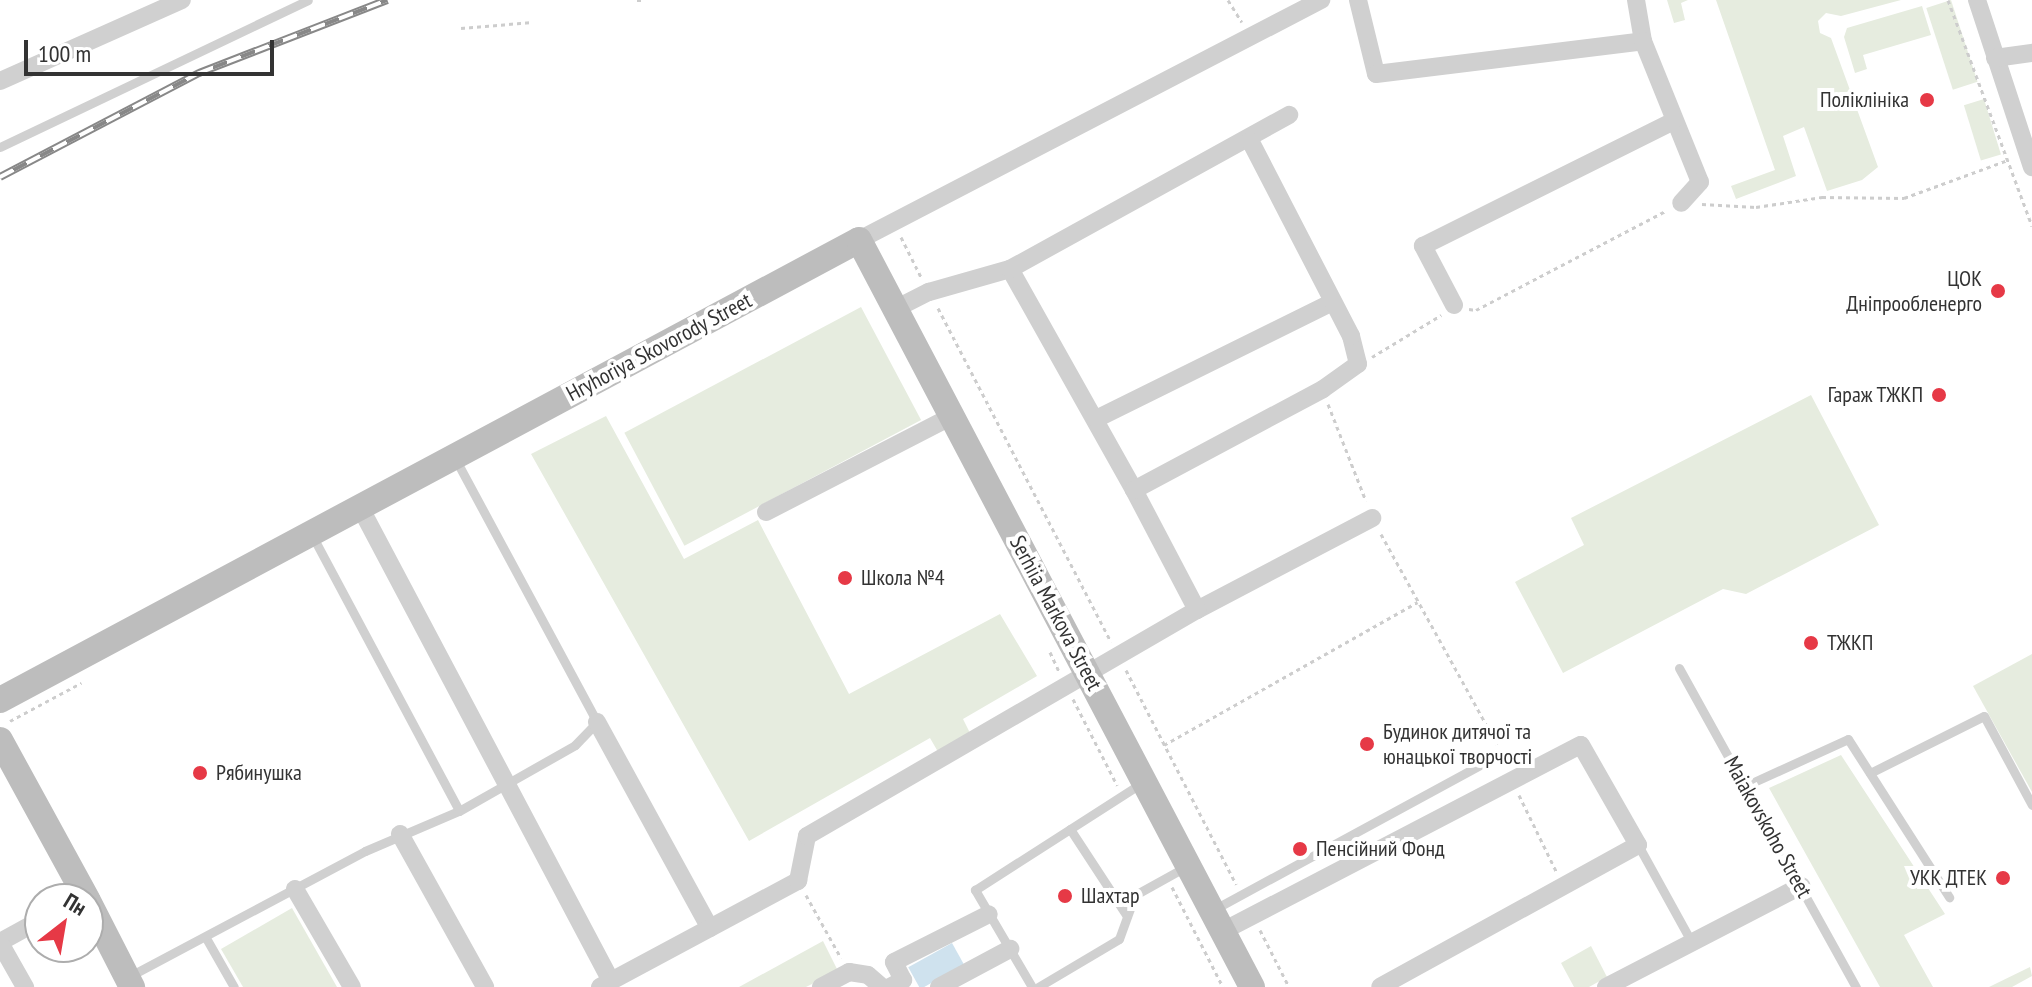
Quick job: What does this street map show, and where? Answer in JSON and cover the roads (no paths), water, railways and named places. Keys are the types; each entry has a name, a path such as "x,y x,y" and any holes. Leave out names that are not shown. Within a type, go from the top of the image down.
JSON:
{"street":[{"path":"0,81 182,0"},
{"name":"Hryhoriya Skovorody Street","path":"0,700 859,240 1321,0"},
{"path":"1358,0 1376,74 1643,41"},
{"path":"1636,0 1643,41 1672,122 1700,182 1681,203"},
{"path":"1977,0 2032,167"},
{"path":"1995,58 2032,53"},
{"path":"895,309 929,292 1010,269 1250,140 1289,115"},
{"path":"1454,305 1423,246 1672,122"},
{"path":"1134,490 1323,389 1358,364 1333,302 1250,140"},
{"name":"Serhiia Markova Street","path":"859,240 952,416 1077,678 1145,781 1178,871 1218,921 1252,987"},
{"path":"1010,269 1096,419 1197,610"},
{"path":"1096,419 1333,302"},
{"path":"766,512 952,416"},
{"path":"360,507 606,984 798,881 807,836 1117,654 1372,518"},
{"path":"597,722 710,928"},
{"path":"0,740 76,883"},
{"path":"1218,921 1253,917 1581,745 1638,845 1393,984"},
{"path":"400,834 485,987"},
{"path":"1606,987 1801,886"},
{"path":"295,889 352,987"},
{"path":"900,985 894,962 989,914"},
{"path":"24,929 0,942 25,987"},
{"path":"104,934 130,982"},
{"path":"939,987 1010,949"},
{"path":"821,987 849,972 868,975 882,987"}],"lane":[{"path":"0,147 308,0"},
{"path":"130,982 295,889 400,834 459,811 506,785 575,745 597,722 454,456"},
{"path":"312,534 459,811"},
{"name":"Maiakovskoho Street","path":"1679,668 1856,987"},
{"path":"1870,773 1984,716 2032,805"},
{"path":"1745,786 1848,739 1949,897"},
{"path":"1218,921 1241,894 1502,753"},
{"path":"1145,781 975,890 1035,987 1119,939 1135,895 1178,871"},
{"path":"1070,829 1127,916"},
{"path":"1638,845 1691,941"},
{"path":"206,938 234,987"}],"water":[{"path":"952,943 964,965 924,987 919,987 908,967"}],"railway":[{"path":"0,177 199,73 387,0"}],"place":[{"name":"Поліклініка","path":"1927,100"},
{"name":"ЦОК Дніпрообленерго","path":"1998,291"},
{"name":"Гараж ТЖКП","path":"1939,395"},
{"name":"Школа №4","path":"845,578"},
{"name":"ТЖКП","path":"1811,643"},
{"name":"Будинок дитячої та юнацької творчості","path":"1367,744"},
{"name":"Рябинушка","path":"200,773"},
{"name":"Пенсійний Фонд","path":"1300,849"},
{"name":"УКК ДТЕК","path":"2003,878"},
{"name":"Шахтар","path":"1065,896"}]}
